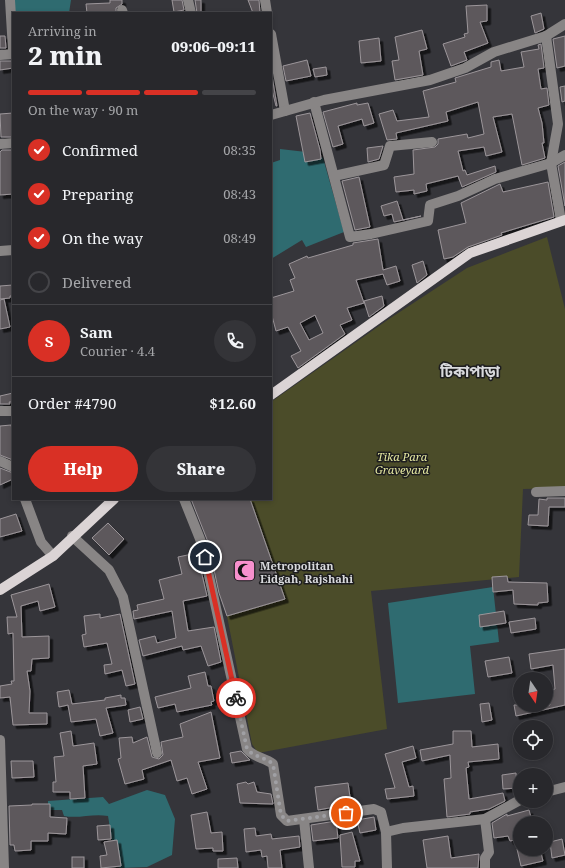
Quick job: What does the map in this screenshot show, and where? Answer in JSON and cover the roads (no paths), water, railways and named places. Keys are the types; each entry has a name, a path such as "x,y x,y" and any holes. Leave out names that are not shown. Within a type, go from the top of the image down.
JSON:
{"main road":[{"path":"272,394 470,253 563,220"},
{"path":"0,590 52,556 113,500"}],"street":[{"path":"10,0 12,33"},
{"path":"188,0 191,12"},
{"path":"265,0 267,12"},
{"path":"272,115 314,102 430,80 465,68 494,52 546,36 565,24"},
{"path":"546,36 558,124 551,163 563,220"},
{"path":"272,40 285,111"},
{"path":"0,55 12,54"},
{"path":"314,102 350,237 371,234 428,221 430,205 458,196 495,179 551,163 565,155"},
{"path":"0,144 12,142"},
{"path":"334,176 384,165 390,146 432,142"},
{"path":"0,251 12,250"},
{"path":"0,411 12,411"},
{"path":"0,462 12,467"},
{"path":"536,492 565,491"},
{"path":"25,500 41,542 52,556"},
{"path":"184,500 202,544 247,749 252,754 268,759 273,764 281,815 287,821 374,809 380,812 386,832 387,868"},
{"path":"72,536 110,570 123,597 157,753"},
{"path":"0,740 4,868"},
{"path":"553,790 565,787"},
{"path":"386,832 403,828 485,819 513,804"},
{"path":"304,819 309,868"},
{"path":"485,819 489,852 485,858 486,868"}],"water":[{"path":"15,0 71,0 69,12 15,12"},
{"path":"280,149 315,153 323,158 344,232 306,247 302,240 272,258 272,163 280,160"},
{"path":"493,587 499,642 470,646 475,694 398,703 388,603"},
{"path":"147,790 165,795 175,819 172,855 147,867 120,868 116,864 108,816 97,815 70,817 64,816 62,810 48,810 48,801 103,797 109,804"}],"place":[{"name":"Metropolitan Eidgah, Rajshahi","path":"245,571"}],"district":[{"name":"টিকাপাড়া","path":"470,371"}],"park label":[{"name":"Tika Para Graveyard","path":"402,462"}]}
